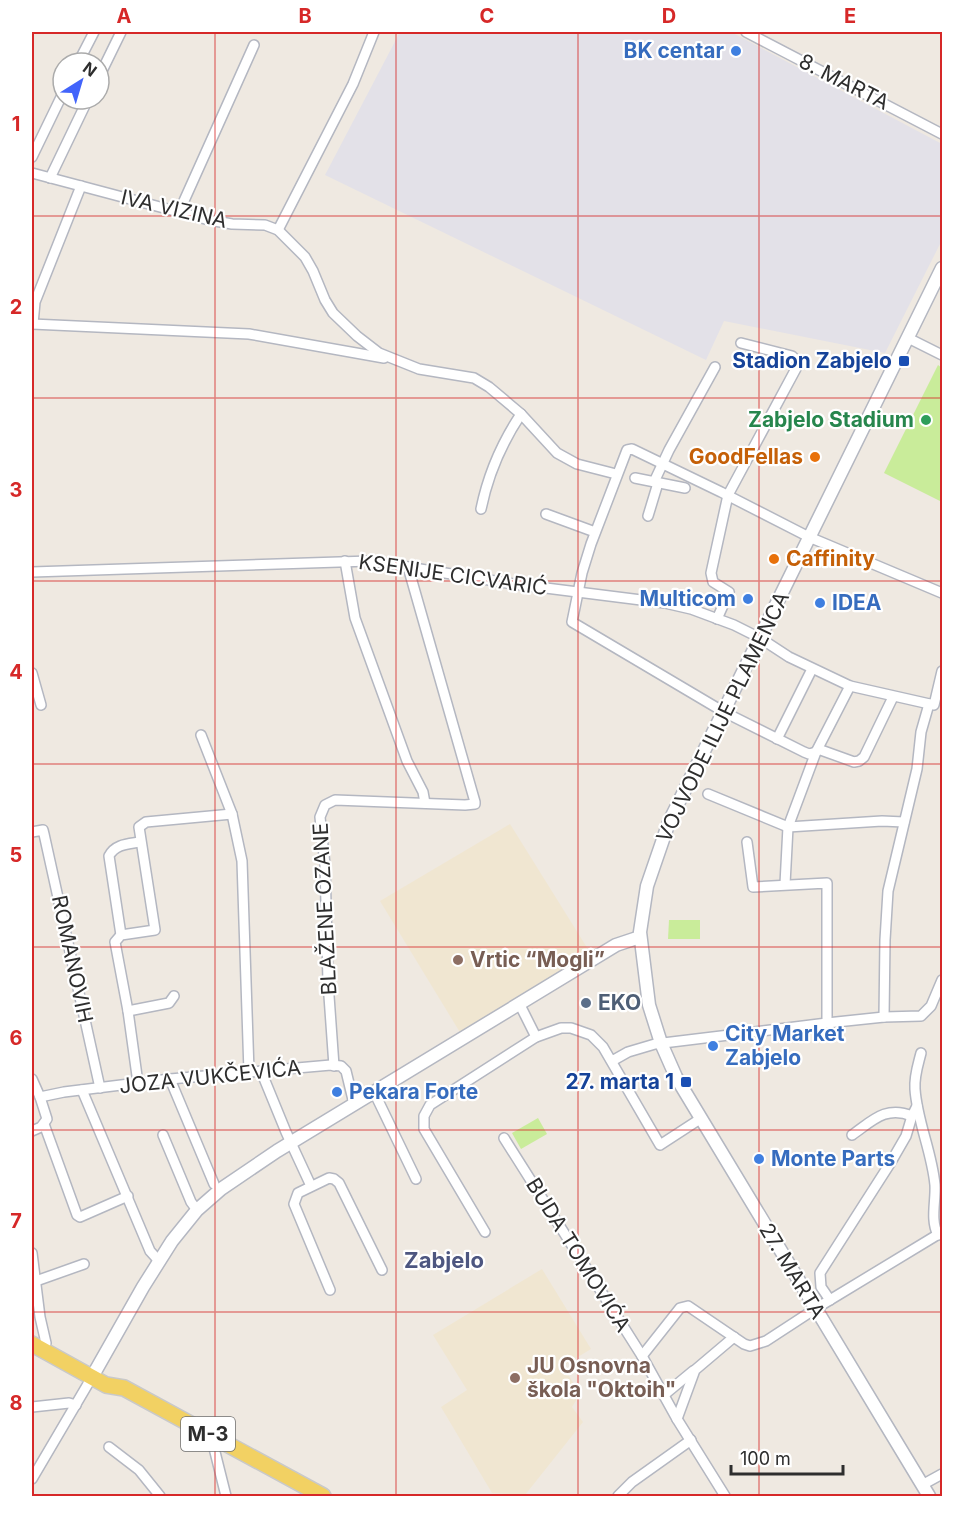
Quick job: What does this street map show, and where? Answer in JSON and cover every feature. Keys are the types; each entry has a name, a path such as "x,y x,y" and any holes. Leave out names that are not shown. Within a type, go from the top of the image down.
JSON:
{"main road":[{"name":"M-3","path":"38,1347 106,1385 124,1388 323,1497"}],"street":[{"path":"84,51 94,32"},
{"path":"111,52 121,32"},
{"path":"375,32 353,84 278,230 309,264 333,313 357,336 395,360"},
{"name":"8. MARTA","path":"746,32 942,134"},
{"path":"179,212 254,45"},
{"path":"32,157 54,111"},
{"path":"50,178 82,111"},
{"name":"IVA VIZINA","path":"32,172 179,212 232,224 264,225 278,230"},
{"path":"81,186 35,302 32,324 249,334 395,360 436,373 482,381 521,414 550,448 577,464 616,474"},
{"name":"VOJVODE ILIJE PLAMENCA","path":"641,943 641,918 647,886 669,822 942,267"},
{"path":"908,338 942,355"},
{"path":"717,619 729,591 713,582 711,573 728,495 799,363 792,356 741,343"},
{"path":"648,516 662,464 715,367"},
{"path":"481,509 488,478 508,433 521,414"},
{"path":"893,697 860,761 854,762 817,751 809,754 724,712 572,622 582,573 624,453 629,449 728,495 809,537 942,593"},
{"path":"635,478 685,488"},
{"path":"546,514 595,532"},
{"path":"345,561 351,606 357,626 407,761 424,795 425,804"},
{"name":"KSENIJE CICVARIĆ","path":"32,572 370,561 678,606 717,619 760,638 812,669"},
{"name":"BLAŽENE OZANE","path":"334,1066 328,982 322,810 327,803 335,800 475,804 408,567"},
{"path":"777,739 812,669 850,686 932,705"},
{"path":"884,1017 887,901 917,769 921,732 942,671"},
{"path":"32,673 41,705"},
{"path":"785,884 788,827 817,751 850,686"},
{"path":"201,735 232,814 242,861 249,1072"},
{"path":"708,794 788,827 882,821 904,822"},
{"path":"138,1083 128,1011 114,942 121,935 155,930 139,827 147,822 232,814"},
{"name":"ROMANOVIH","path":"32,832 43,830 100,1088"},
{"path":"121,935 109,856 118,846 140,842"},
{"path":"747,842 753,887 827,882 827,1023"},
{"path":"32,1479 159,1261 197,1210 241,1174 354,1104 626,941 641,943"},
{"name":"27. MARTA","path":"641,943 649,1005 661,1043 676,1077 929,1497"},
{"path":"612,1061 628,1052 661,1043 884,1017 921,1016 934,1002 942,980"},
{"path":"128,1011 169,1003 174,996"},
{"path":"520,1005 536,1037"},
{"path":"485,1232 424,1129 424,1116 430,1105 536,1037 561,1028 582,1031 591,1035 612,1061 660,1144 700,1119"},
{"path":"642,1356 680,1308 688,1306 744,1344 756,1345 766,1341 940,1234 934,1227 934,1177 917,1106 915,1077 921,1053"},
{"path":"334,1066 341,1066 347,1073 354,1104"},
{"name":"JOZA VUKČEVIĆA","path":"40,1098 170,1078 334,1066"},
{"path":"261,1071 311,1186"},
{"path":"170,1078 214,1184"},
{"path":"32,1079 46,1113 44,1124 77,1215 80,1217 128,1196"},
{"path":"82,1090 152,1255 159,1261"},
{"path":"374,1092 416,1179"},
{"path":"830,1300 819,1282 822,1269 891,1162 906,1136 917,1106"},
{"path":"852,1135 889,1112 896,1111 912,1116"},
{"path":"32,1131 44,1124"},
{"path":"163,1135 191,1202 197,1210"},
{"path":"906,1136 926,1138"},
{"name":"BUDA TOMOVIĆA","path":"504,1138 642,1356 725,1497"},
{"path":"330,1290 294,1204 298,1193 329,1178 338,1181 382,1270"},
{"path":"32,1253 40,1317 46,1343 38,1347"},
{"path":"36,1281 84,1264"},
{"path":"664,1395 734,1337"},
{"path":"677,1419 695,1370"},
{"path":"32,1407 69,1403 76,1405"},
{"path":"211,1436 226,1497"},
{"path":"618,1497 632,1482 691,1440"},
{"path":"109,1447 139,1470 160,1497"},
{"path":"922,1485 942,1474"}],"shaded area":[{"path":"400,32 731,32 942,144 942,240 885,353 724,321 706,360 325,175"},
{"path":"510,824 591,954 461,1034 380,901"},
{"name":"JU Osnovna škola \"Oktoih\"","path":"542,1269 591,1349 563,1366 580,1394 572,1407 583,1422 525,1495 492,1493 441,1407 467,1390 433,1335"}],"green space":[{"name":"Zabjelo Stadium","path":"938,365 942,368 942,502 884,473"},
{"path":"669,920 700,920 700,939 668,939"},
{"path":"538,1118 547,1134 521,1149 512,1133"}],"place":[{"name":"BK centar","path":"736,51"},
{"name":"Stadion Zabjelo","path":"904,361"},
{"name":"Zabjelo Stadium","path":"926,420"},
{"name":"GoodFellas","path":"815,457"},
{"name":"Caffinity","path":"774,559"},
{"name":"Multicom","path":"748,599"},
{"name":"IDEA","path":"820,603"},
{"name":"Vrtic “Mogli”","path":"458,960"},
{"name":"EKO","path":"586,1003"},
{"name":"City Market Zabjelo","path":"713,1046"},
{"name":"27. marta 1","path":"686,1082"},
{"name":"Pekara Forte","path":"337,1092"},
{"name":"Monte Parts","path":"759,1159"},
{"name":"JU Osnovna škola \"Oktoih\"","path":"515,1378"}],"district":[{"name":"Zabjelo","path":"444,1260"}]}
